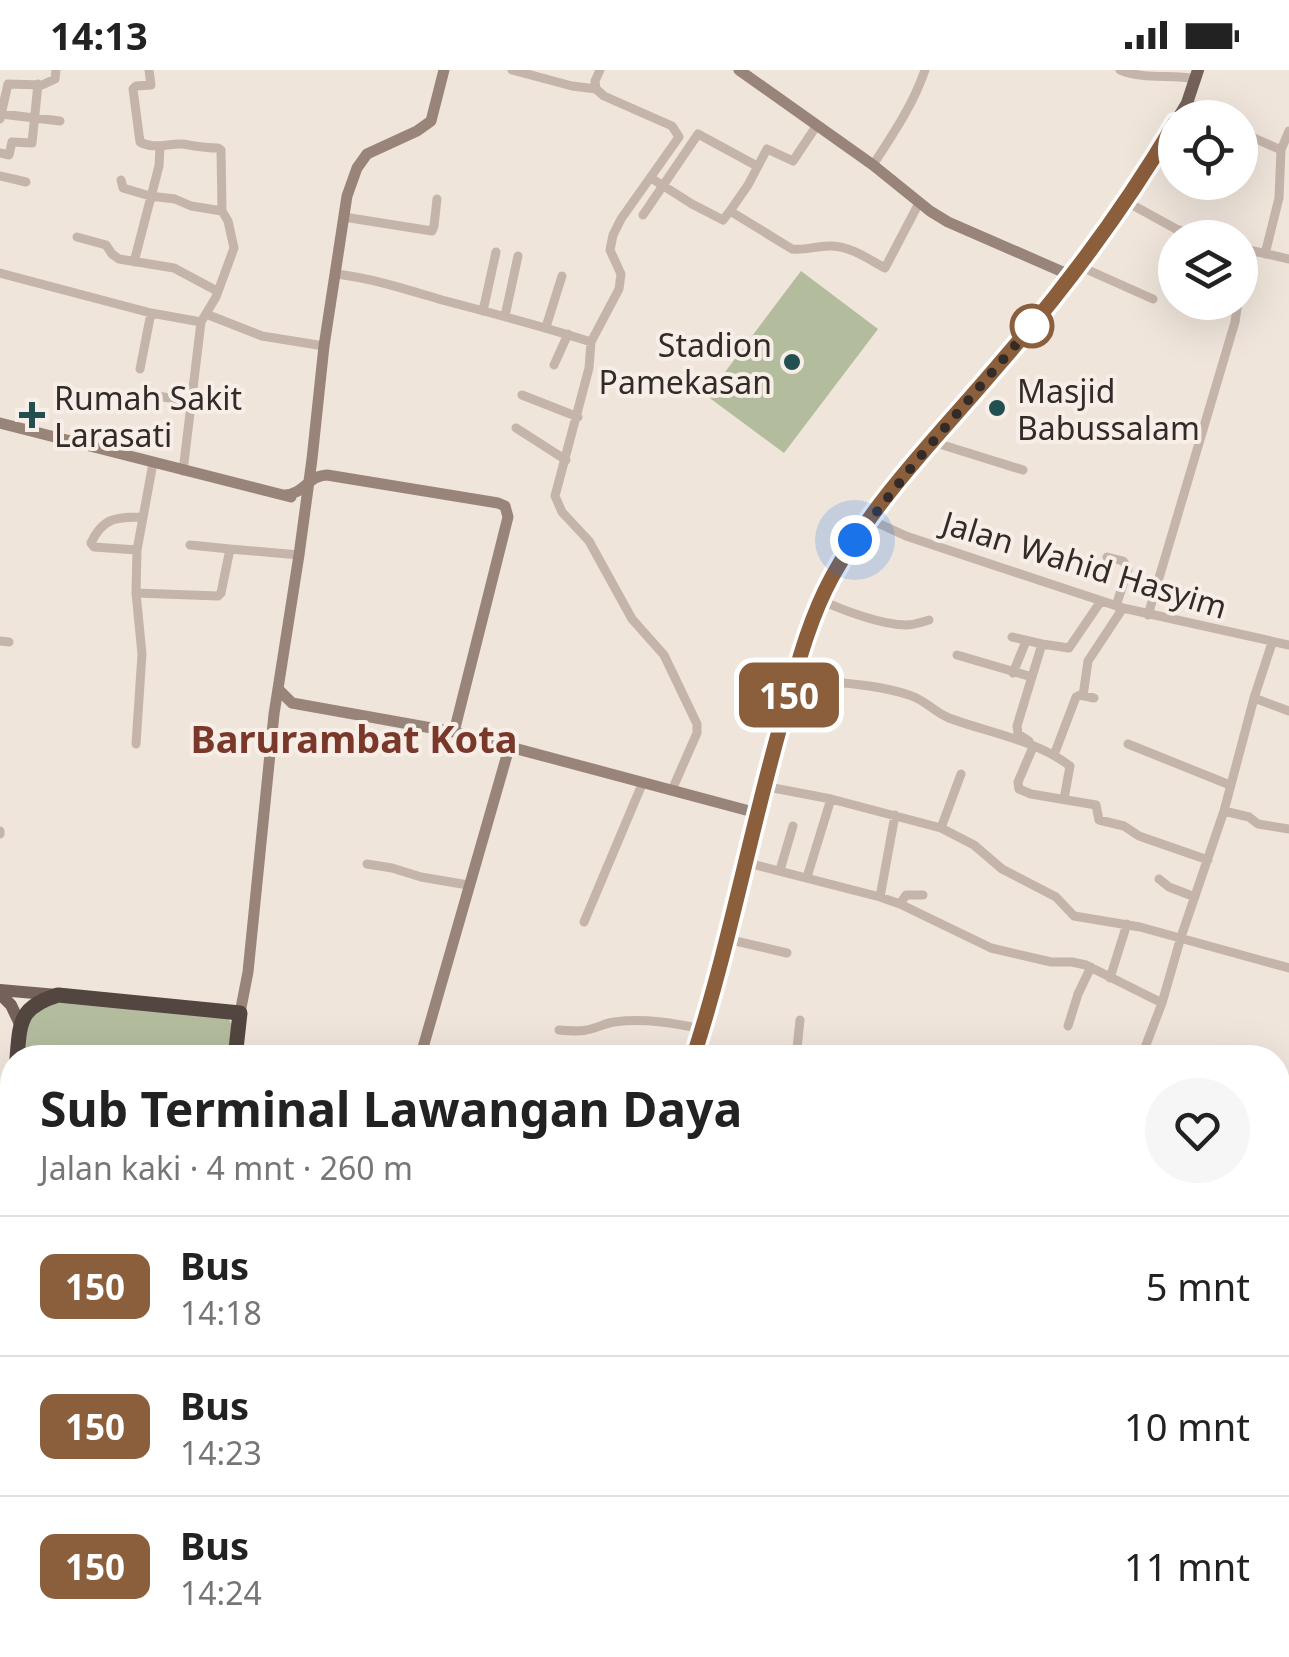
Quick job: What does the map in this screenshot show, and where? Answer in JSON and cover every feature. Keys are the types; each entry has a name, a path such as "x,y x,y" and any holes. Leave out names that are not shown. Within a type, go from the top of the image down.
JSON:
{"highway":[{"path":"18,1045 20,1024 32,1008 58,995 240,1013 236,1045"}],"main road":[{"path":"240,1013 248,972 274,714 349,188 366,154 417,131 431,120 444,70"},
{"path":"739,70 964,230 1076,271"},
{"path":"1188,100 1197,74"},
{"path":"697,1045 763,786 820,600 869,519 1076,271 1127,202 1158,151"},
{"path":"0,423 284,495 298,502 304,515"},
{"path":"312,460 327,475"},
{"path":"284,495 298,492 316,476 327,475 505,506 508,511 454,732"},
{"path":"279,690 292,704 454,732 757,814"},
{"path":"274,714 292,704"},
{"path":"424,1045 510,748"},
{"path":"0,992 58,995"},
{"path":"0,992 12,1005 20,1024"}],"street":[{"path":"56,70 53,81 8,84 1,111 60,121"},
{"path":"149,70 151,85 133,89 140,142 147,146 186,144 193,148 220,148 222,211 234,248 216,297 203,318 183,471"},
{"path":"596,90 600,70"},
{"path":"873,165 902,122 924,70"},
{"path":"1120,70 1144,77 1197,74"},
{"path":"517,71 596,90 676,129 677,142 643,216"},
{"path":"0,153 10,154 12,142 32,143 38,84"},
{"path":"657,182 724,220 769,148 795,160 817,125"},
{"path":"1266,254 1279,198 1281,150 1289,132"},
{"path":"680,792 697,724 664,655 632,619 589,541 557,504 556,491 578,417 591,342 620,283 618,266 610,250 621,219 698,134 757,166"},
{"path":"1258,140 1281,150"},
{"path":"134,262 159,166 160,146"},
{"path":"0,176 26,182"},
{"path":"120,180 124,188 150,196 222,211"},
{"path":"344,217 432,231 438,200"},
{"path":"730,211 792,249 835,246 858,253 884,268 920,202"},
{"path":"1127,202 1160,220"},
{"path":"77,237 106,245 115,257 174,268 217,290"},
{"path":"482,311 496,252"},
{"path":"1258,252 1289,259"},
{"path":"504,316 518,256"},
{"path":"1076,271 1153,299"},
{"path":"0,273 151,313 203,318 262,336 324,346"},
{"path":"337,274 373,278 591,342"},
{"path":"546,327 562,276"},
{"path":"140,370 151,313"},
{"path":"1148,615 1235,320"},
{"path":"554,365 568,334"},
{"path":"522,395 578,417"},
{"path":"158,396 191,402"},
{"path":"516,428 566,460"},
{"path":"933,442 1023,470"},
{"path":"136,744 142,654 136,593 137,550 153,463"},
{"path":"137,550 94,548 90,543 108,521 143,517"},
{"name":"Jalan Wahid Hasyim","path":"869,519 906,536 1120,607 1289,645"},
{"path":"190,545 299,555"},
{"path":"136,593 218,596 222,593 230,549"},
{"path":"1052,752 1076,697 1089,697 1088,661 1120,607 1128,568 1123,561 1107,557"},
{"path":"820,600 900,625 929,620"},
{"path":"1012,637 1069,648 1101,601"},
{"path":"1013,672 1026,641"},
{"path":"1145,1045 1224,811 1272,642"},
{"path":"1042,644 1017,730 1070,766 1064,799"},
{"path":"957,655 1032,677"},
{"path":"794,678 908,694 945,717 1052,752"},
{"path":"1254,698 1289,711"},
{"path":"1128,744 1230,785"},
{"path":"1033,747 1018,788 1031,794 1096,805 1100,820 1208,860"},
{"path":"941,828 962,774"},
{"path":"584,922 643,782"},
{"path":"763,786 831,798 941,828 974,845 1002,869 1056,897 1074,916 1181,937 1289,968"},
{"path":"807,877 831,798"},
{"path":"1224,811 1258,824 1289,828"},
{"path":"880,897 895,815"},
{"path":"780,870 793,826"},
{"path":"744,862 880,897 991,948 1091,967 1162,1004"},
{"path":"367,864 468,885"},
{"path":"1159,879 1195,897"},
{"path":"900,904 910,893 923,896"},
{"path":"1110,978 1127,924"},
{"path":"727,939 787,953"},
{"path":"1068,1026 1091,967"},
{"path":"559,1030 593,1029 609,1022 634,1020 702,1029"},
{"path":"797,1045 800,1020"}],"green space":[{"name":"Stadion Pamekasan","path":"801,271 878,329 784,453 707,396"},
{"path":"35,998 228,1018 231,1023 232,1045 22,1045"}],"bus line":[{"name":"150","path":"697,1045 719,973 763,786 820,600 881,503 1060,292 1127,202 1158,152"}],"place":[{"name":"Stadion Pamekasan","path":"792,362"},
{"name":"Masjid Babussalam","path":"997,408"},
{"name":"Rumah Sakit Larasati","path":"32,415"}],"district":[{"name":"Barurambat Kota","path":"354,738"}],"route":[{"path":"855,540 881,503 1041,315 1032,326"}]}
